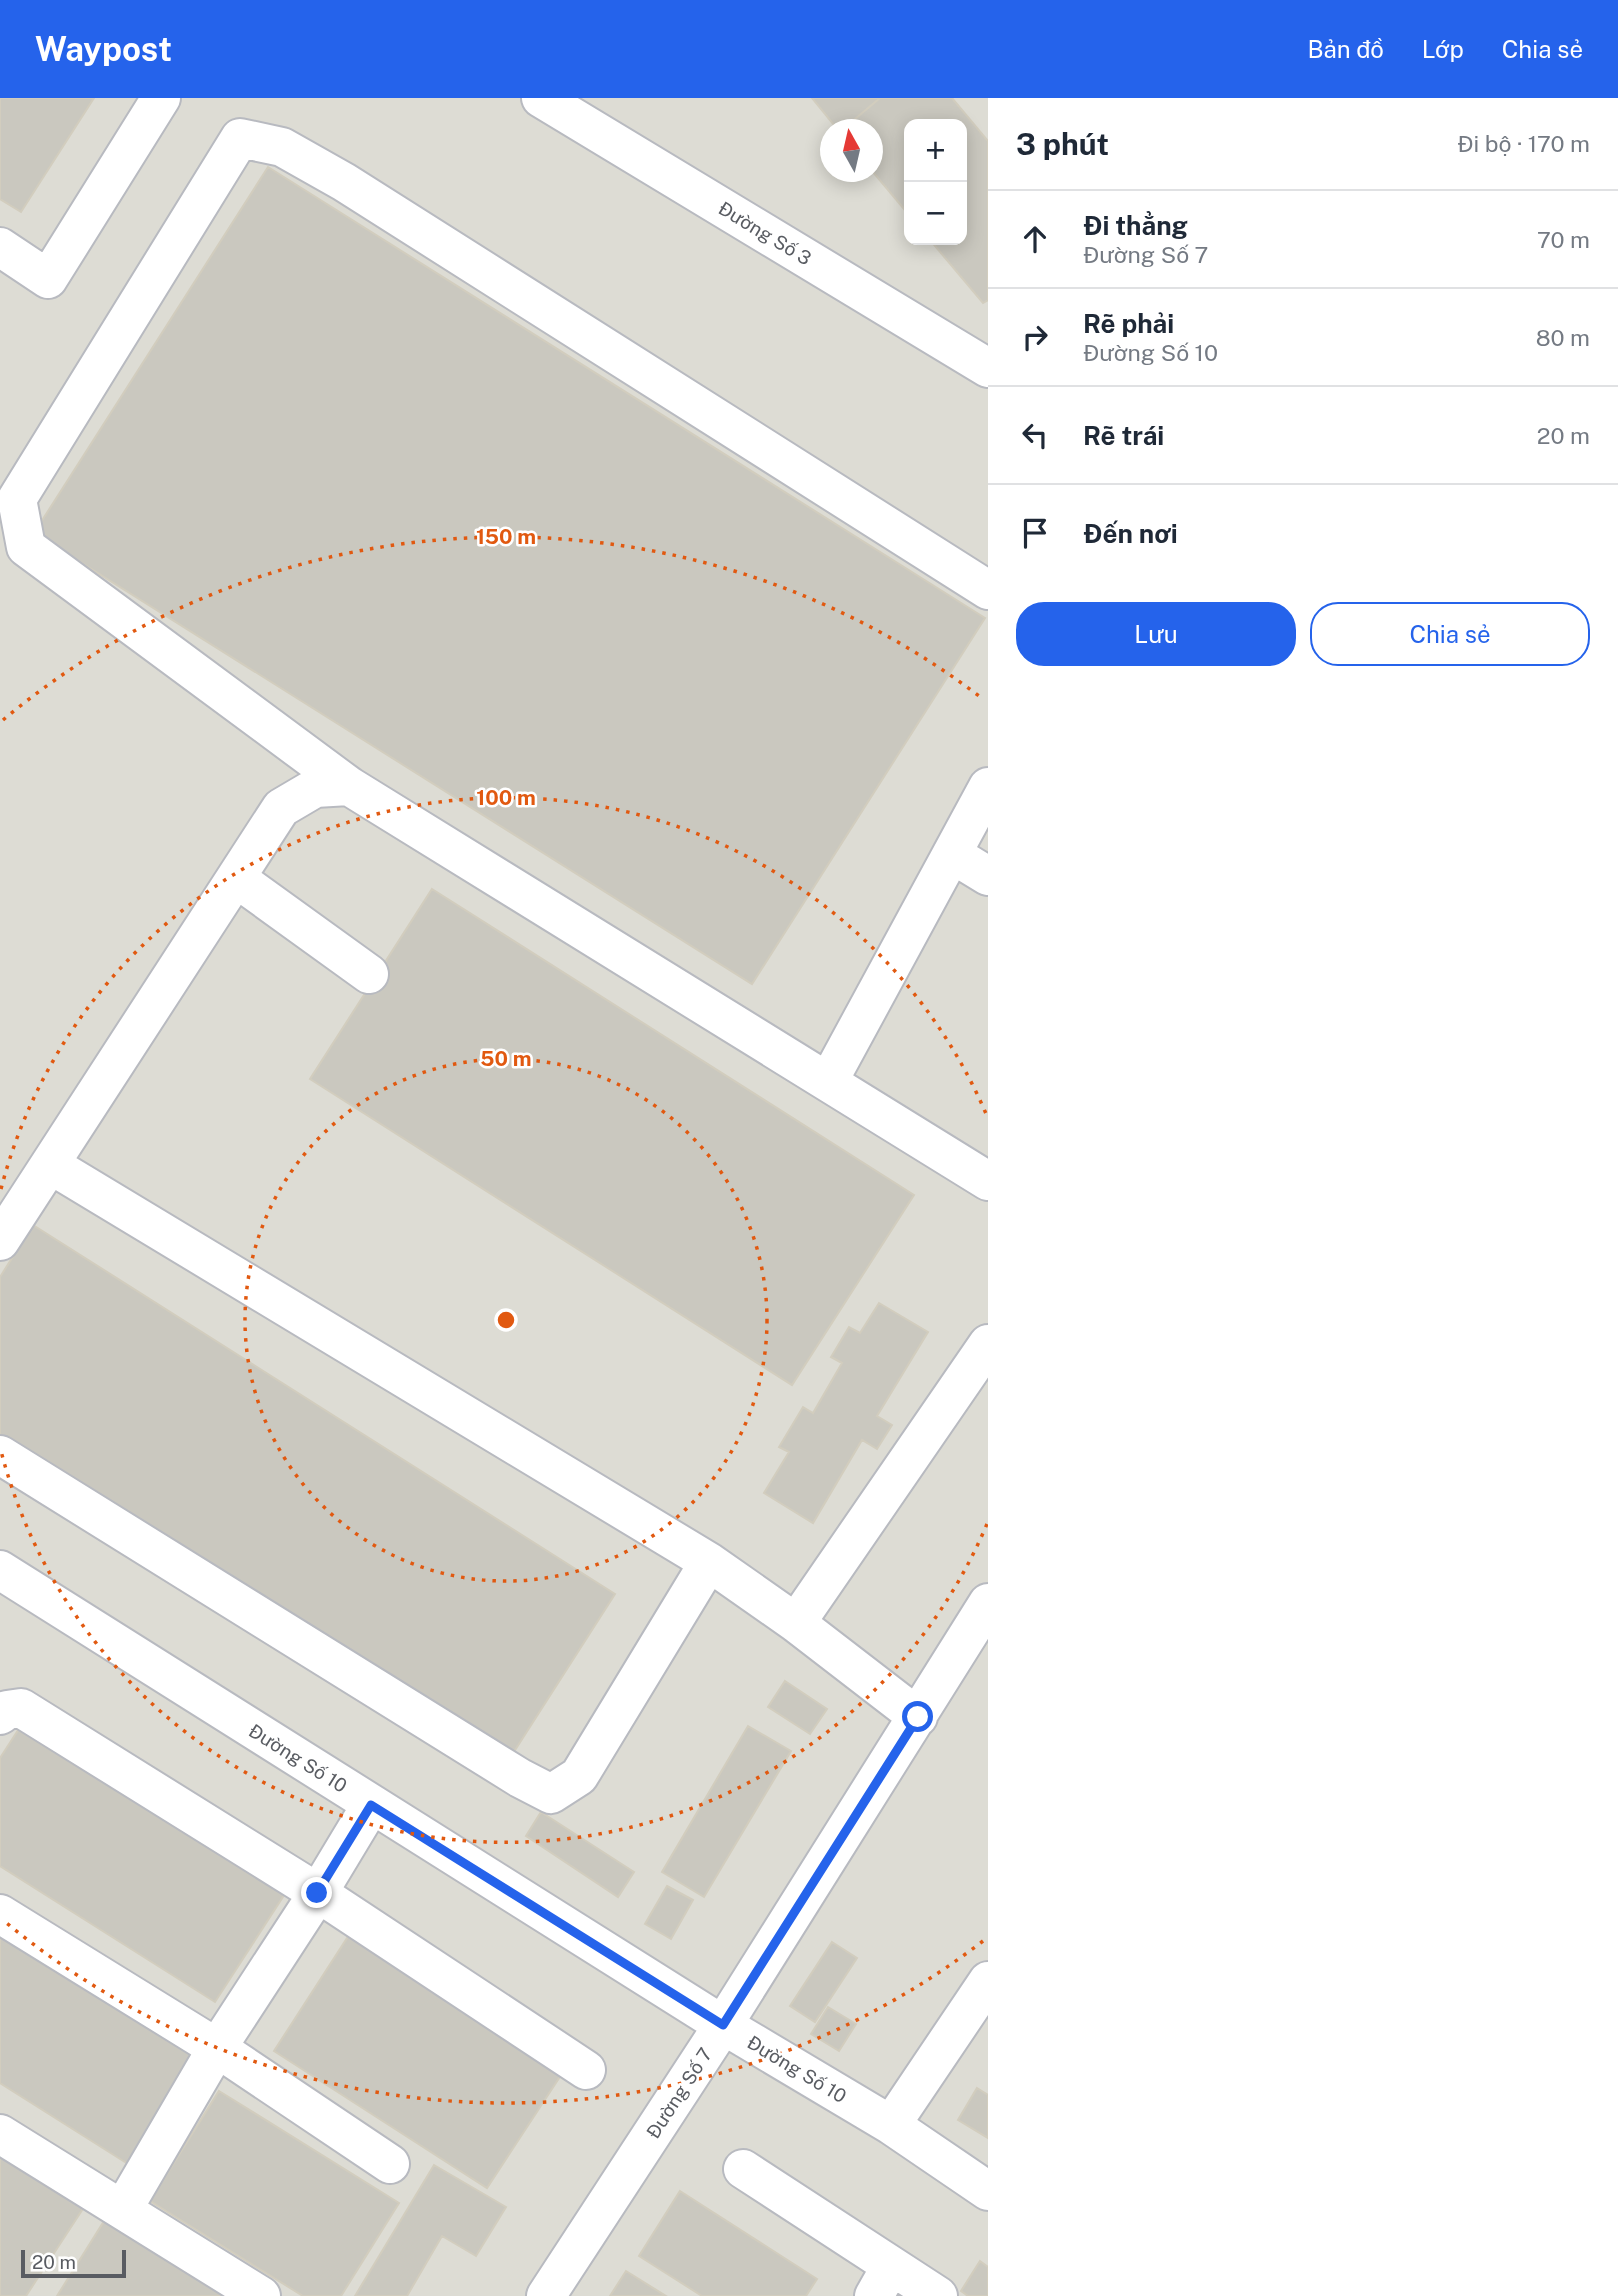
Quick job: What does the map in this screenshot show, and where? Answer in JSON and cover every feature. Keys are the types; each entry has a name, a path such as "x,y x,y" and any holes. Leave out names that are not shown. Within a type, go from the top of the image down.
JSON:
{"street":[{"path":"0,247 48,279 161,98"},
{"name":"Đường Số 3","path":"541,98 988,368"},
{"path":"988,590 344,182 282,147 240,138 17,499 26,547 349,786 988,1181"},
{"path":"0,1241 281,808 315,788 349,786"},
{"path":"828,1082 988,787"},
{"path":"952,853 988,876"},
{"path":"236,878 369,974"},
{"path":"51,1165 709,1562 796,1623 918,1717"},
{"path":"796,1623 988,1344"},
{"path":"0,1455 520,1779 551,1794 579,1776 709,1562"},
{"name":"Đường Số 10","path":"0,1570 723,2025 891,2125 988,2191"},
{"name":"Đường Số 7","path":"546,2296 723,2025 988,1603"},
{"path":"0,1715 7,1710 21,1708 317,1893 586,2070"},
{"path":"123,2209 217,2048 371,1805"},
{"path":"0,1914 217,2048 390,2164"},
{"path":"891,2125 985,1991"},
{"path":"0,2134 261,2296"},
{"path":"743,2169 882,2281 937,2296"}],"shaded area":[{"path":"0,98 988,98 988,2296 0,2296"}],"building":[{"path":"0,98 94,98 21,212 0,199"},
{"path":"812,98 880,98 855,119 829,119"},
{"path":"880,98 952,98 988,141 988,300 983,303 934,245 967,245 967,119 904,119 904,209 881,182 883,119 855,119"},
{"path":"268,167 985,618 752,984 34,533"},
{"path":"432,889 914,1195 792,1385 310,1079"},
{"path":"33,1225 615,1594 508,1761 0,1438 0,1277"},
{"path":"879,1303 928,1332 877,1416 892,1425 877,1449 862,1440 813,1523 764,1493 789,1452 779,1447 803,1407 813,1413 842,1363 831,1357 849,1327 860,1333"},
{"path":"785,1681 827,1709 810,1734 768,1707"},
{"path":"26,1718 290,1886 215,2002 0,1866 0,1758"},
{"path":"748,1726 791,1751 704,1897 662,1872"},
{"path":"541,1812 634,1872 618,1897 526,1836"},
{"path":"667,1886 693,1900 671,1939 645,1924"},
{"path":"0,1923 201,2051 128,2164 0,2083"},
{"path":"351,1932 565,2069 487,2188 274,2051"},
{"path":"832,1942 857,1958 815,2022 790,2006"},
{"path":"828,2007 856,2024 839,2051 811,2034"},
{"path":"977,2088 988,2095 988,2138 958,2120"},
{"path":"219,2091 399,2203 341,2296 303,2296 150,2201"},
{"path":"0,2145 88,2201 26,2296 0,2296"},
{"path":"434,2165 506,2207 476,2256 442,2236 407,2296 355,2296"},
{"path":"680,2191 817,2279 806,2296 702,2296 639,2256"},
{"path":"106,2218 230,2296 57,2296"},
{"path":"980,2261 988,2267 988,2296 968,2296 961,2291"},
{"path":"626,2271 666,2296 610,2296"}],"route":[{"path":"317,1893 371,1805 723,2025 918,1717"}]}
